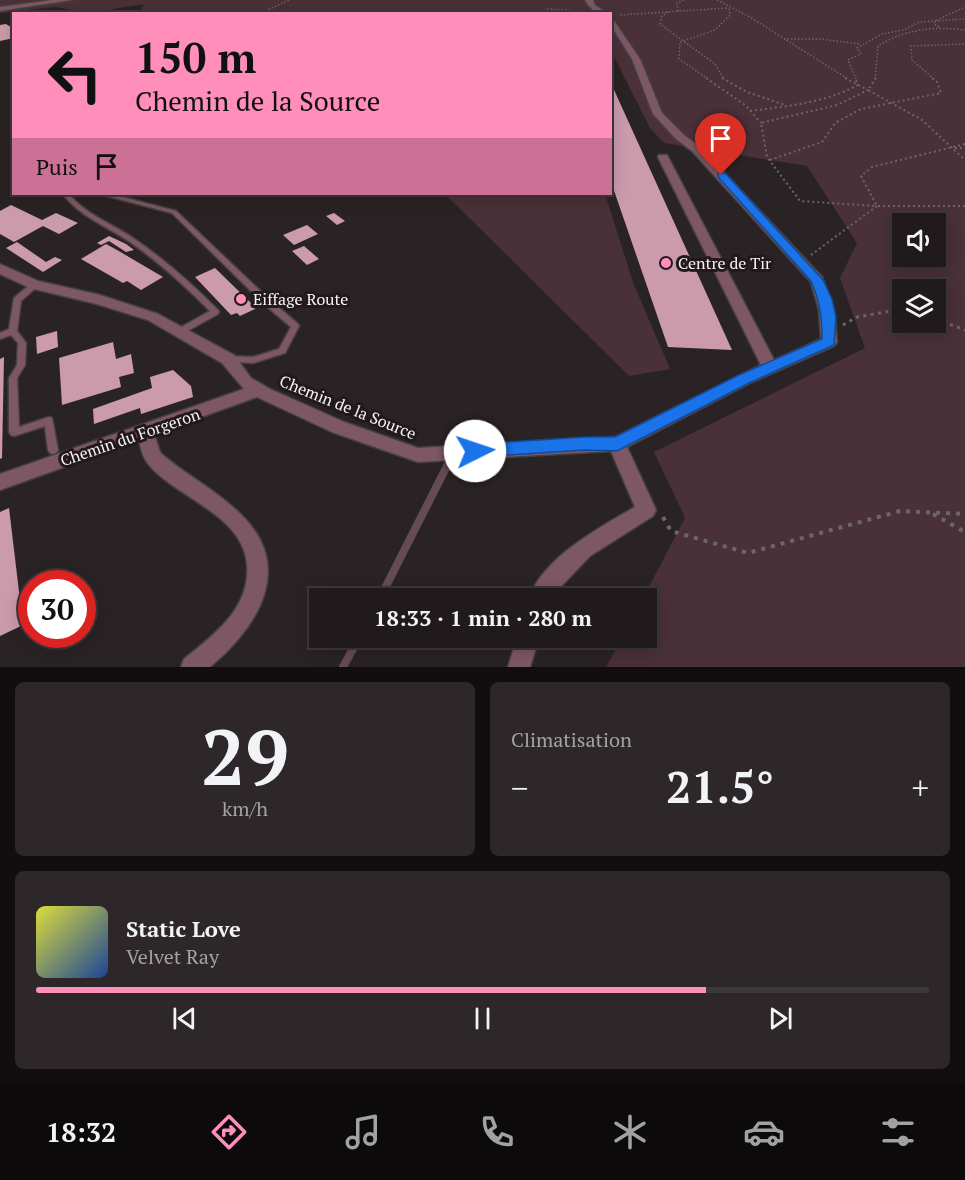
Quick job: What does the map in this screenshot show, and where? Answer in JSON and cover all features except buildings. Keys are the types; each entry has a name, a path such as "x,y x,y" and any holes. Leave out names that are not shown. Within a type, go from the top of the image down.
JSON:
{"street":[{"path":"0,9 68,0"},
{"path":"589,0 592,6 602,12"},
{"path":"612,19 636,59 658,114 680,137 696,149 817,280 825,299 829,317 829,334"},
{"path":"663,158 770,368"},
{"name":"Chemin de la Source","path":"0,268 18,279 35,285 100,300 153,317 228,359 245,382 259,390 338,427 418,455 617,444 770,368 829,342 829,334"},
{"name":"Chemin du Forgeron","path":"0,482 259,390"},
{"path":"145,432 154,459 243,527 253,544 258,563 258,583 252,606 236,628 192,667"},
{"path":"546,588 583,549 646,510 617,444"},
{"path":"519,667 525,648"}],"lane":[{"path":"67,195 73,204 130,239 191,287 215,312 179,332"},
{"path":"109,195 174,212 268,303 296,326 282,351 253,360 228,359"},
{"path":"35,285 17,300 14,331 22,343 21,365 13,378 14,432 49,421 53,450"},
{"path":"0,336 14,331"}],"path":[{"path":"263,12 289,0"},
{"path":"678,11 677,3 684,0"},
{"path":"717,0 750,17 830,70 892,103 938,133 950,149 965,160"},
{"path":"939,27 934,24 938,19 965,7"},
{"path":"542,12 548,9 565,8 587,12"},
{"path":"612,16 729,8"},
{"path":"729,8 730,15 715,30 680,42 679,59 750,111 761,123 770,160 800,201 877,206 965,206"},
{"path":"668,12 662,16 660,24 715,64 722,78 747,93 787,106"},
{"path":"858,85 848,60 861,54 857,48 861,44 882,34 904,30 919,22 965,19"},
{"path":"761,123 837,105 868,90 877,76 878,46 896,36 939,27 965,30"},
{"path":"782,39 820,39 861,44"},
{"path":"770,160 822,141 835,123 861,109 941,93 937,82 912,60 911,46 965,44"},
{"path":"750,111 823,101 858,85"},
{"path":"877,206 861,176 872,167 965,146"},
{"path":"801,262 877,206"},
{"path":"829,334 857,317 892,311"},
{"path":"946,323 965,330"},
{"path":"659,512 671,531 748,553 900,511 965,514"},
{"path":"931,513 965,532"}],"shaded area":[{"path":"0,0 965,0 965,667 606,667 616,648 657,648 657,588 648,588 685,518 654,452 865,348 840,278 857,243 807,166 664,143 650,128 612,53 612,12 140,12 144,4 83,12 55,7 0,13"},
{"path":"446,195 605,195 634,285 670,369 629,376"}],"waterway":[{"path":"385,588 448,464"},
{"path":"343,667 353,648"}],"place":[{"name":"Centre de Tir","path":"666,263"},
{"name":"Eiffage Route","path":"241,299"}],"route":[{"path":"475,451 617,444 744,379 829,342 829,317 817,280 721,175"}]}
